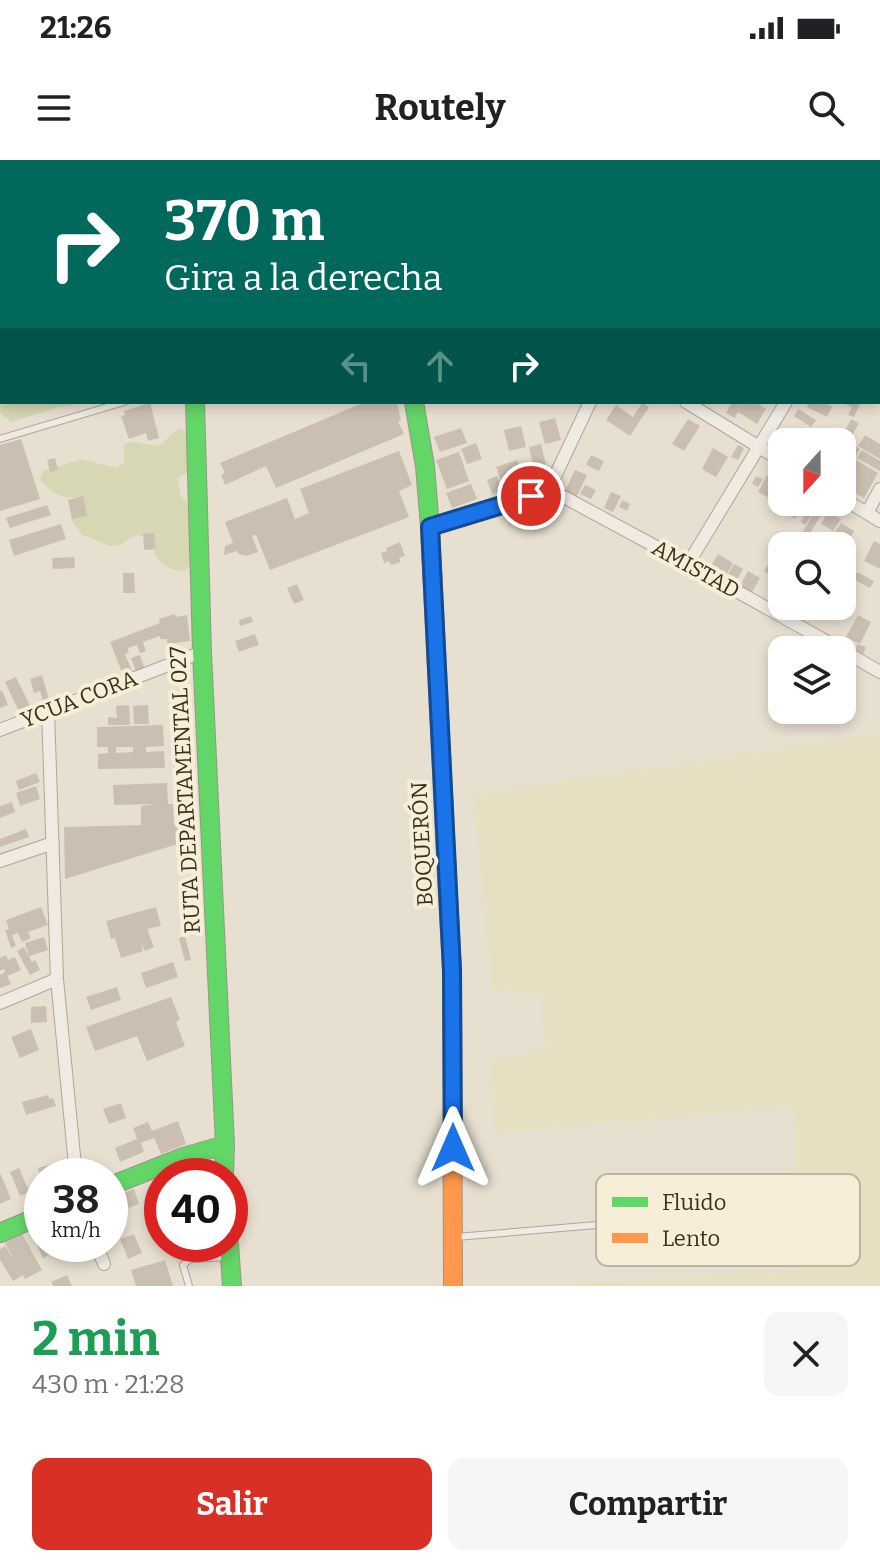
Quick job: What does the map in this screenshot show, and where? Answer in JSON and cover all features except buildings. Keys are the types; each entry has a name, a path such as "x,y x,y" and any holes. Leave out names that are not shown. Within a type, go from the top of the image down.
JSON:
{"street":[{"name":"RUTA DEPARTAMENTAL 027","path":"195,404 202,652 225,1158"},
{"name":"BOQUERÓN","path":"414,404 425,466 430,527 452,970 453,1286"},
{"path":"430,527 549,489 589,404"},
{"path":"689,404 768,452"},
{"path":"688,564 785,404"},
{"name":"AMISTAD","path":"549,489 817,636"},
{"path":"867,513 880,489"},
{"path":"856,506 880,521"},
{"name":"YCUA CORA","path":"0,730 202,652"},
{"name":"AMISTAD","path":"856,658 880,672"},
{"path":"48,711 57,979 74,1158"},
{"path":"0,861 53,843"},
{"path":"0,1003 57,979"},
{"path":"128,1179 183,1157 225,1145"},
{"path":"0,1233 24,1223"},
{"path":"231,1262 232,1286"}],"lane":[{"path":"0,439 117,404"},
{"path":"453,1237 596,1225"},
{"path":"185,1262 183,1265 189,1286"}],"shaded area":[{"path":"880,734 880,1286 578,1286 578,1283 800,1271 800,1266 860,1266 860,1174 797,1174 795,1107 495,1133 490,1062 545,1048 541,994 492,990 474,794"}],"green space":[{"path":"0,404 79,404 11,422 0,413"},
{"path":"179,428 187,433 194,457 186,474 177,478 181,496 192,510 191,564 185,571 175,570 159,561 154,553 156,545 153,536 135,535 120,545 110,546 83,535 71,520 83,507 79,498 57,494 40,480 43,471 82,459 116,468 124,463 124,444 133,442 159,446"}],"traffic: fast":[{"path":"195,404 202,652 225,1158"},
{"path":"414,404 425,466 430,527 448,897"},
{"path":"128,1179 183,1157 225,1145"},
{"path":"0,1233 24,1223"},
{"path":"230,1262 232,1286"}],"traffic: slow":[{"path":"448,897 452,970 453,1286"}],"route":[{"path":"453,1148 452,970 430,527 531,496"}]}
